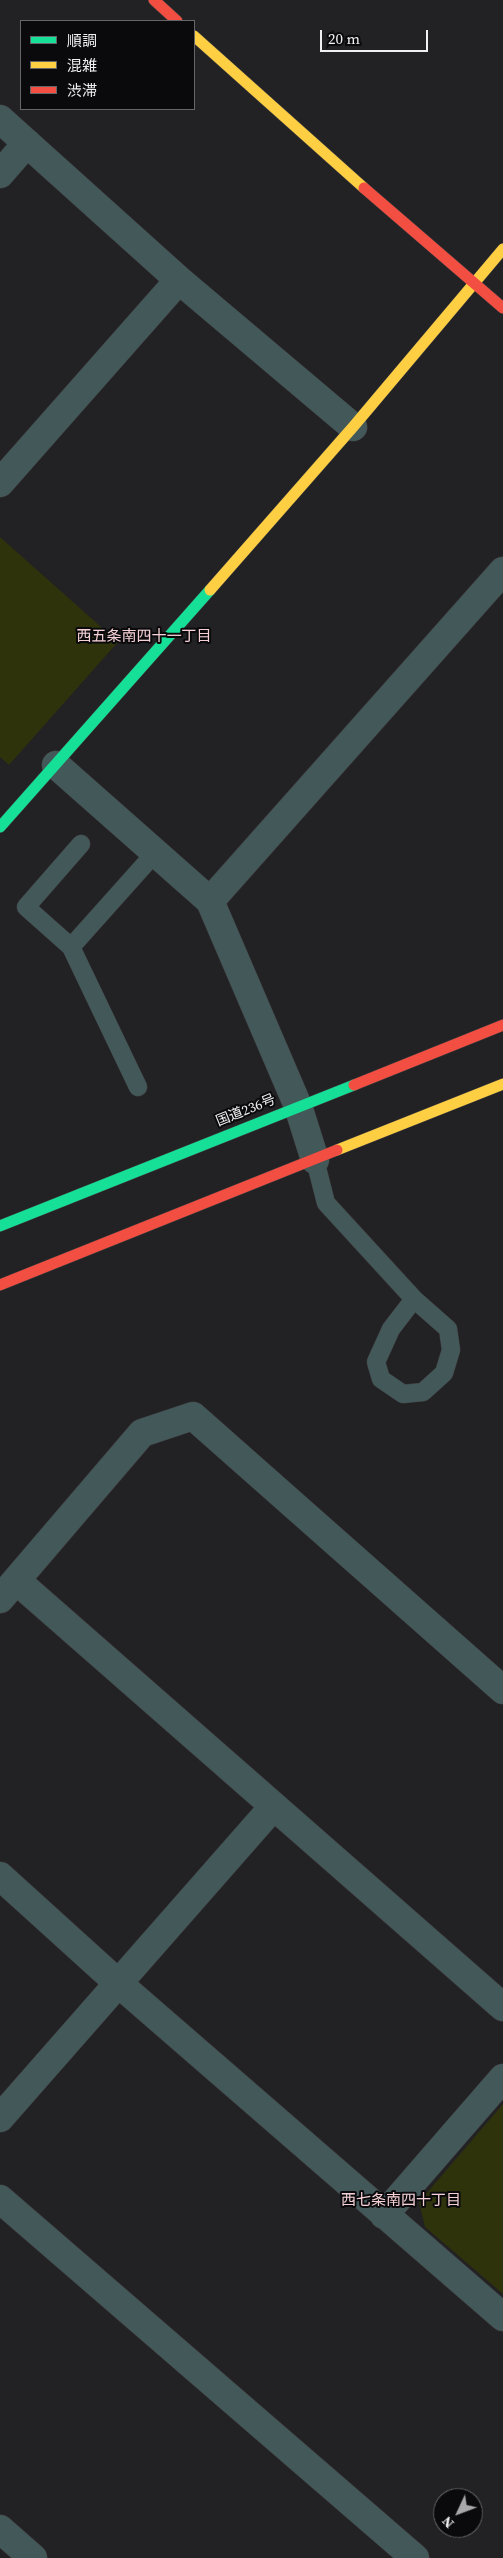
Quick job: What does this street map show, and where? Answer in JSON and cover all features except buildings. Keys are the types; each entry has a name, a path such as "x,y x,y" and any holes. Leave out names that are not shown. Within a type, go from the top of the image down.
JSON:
{"main road":[{"path":"154,0 176,20"},
{"path":"195,37 292,125 503,308"},
{"path":"0,827 353,427 474,281 503,249"},
{"name":"国道236号","path":"0,1226 503,1025"},
{"path":"0,1285 503,1084"}],"street":[{"path":"0,119 180,280 353,427"},
{"path":"0,174 27,143"},
{"path":"0,483 180,280"},
{"path":"210,901 503,571"},
{"path":"56,765 210,901 298,1106 315,1160"},
{"path":"503,1690 193,1416 142,1433 8,1590 273,1807 503,2007"},
{"path":"0,2118 273,1807"},
{"path":"0,1876 118,1982 503,2317"},
{"path":"384,2215 503,2078"},
{"path":"0,2199 415,2558"},
{"path":"0,2529 33,2558"}],"lane":[{"path":"81,844 26,907 71,947 138,1087"},
{"path":"71,947 155,853"},
{"path":"315,1160 326,1203 414,1299 448,1329 451,1350 444,1373 423,1392 403,1394 381,1380 376,1362 391,1329 414,1299"}],"green space":[{"path":"0,537 118,642 9,765 0,757"},
{"path":"503,2104 503,2294 425,2227 419,2202"}],"traffic: fast":[{"path":"0,827 210,590"},
{"path":"0,1226 354,1085"}],"traffic: slow":[{"path":"195,37 364,188"},
{"path":"210,590 353,427 503,249"},
{"path":"337,1150 503,1084"}],"traffic: jam":[{"path":"154,0 176,20"},
{"path":"364,188 503,308"},
{"path":"354,1085 503,1025"},
{"path":"0,1285 337,1150"}],"district":[{"name":"西五条南四十一丁目","path":"144,637"},
{"name":"西七条南四十丁目","path":"401,2201"}]}
